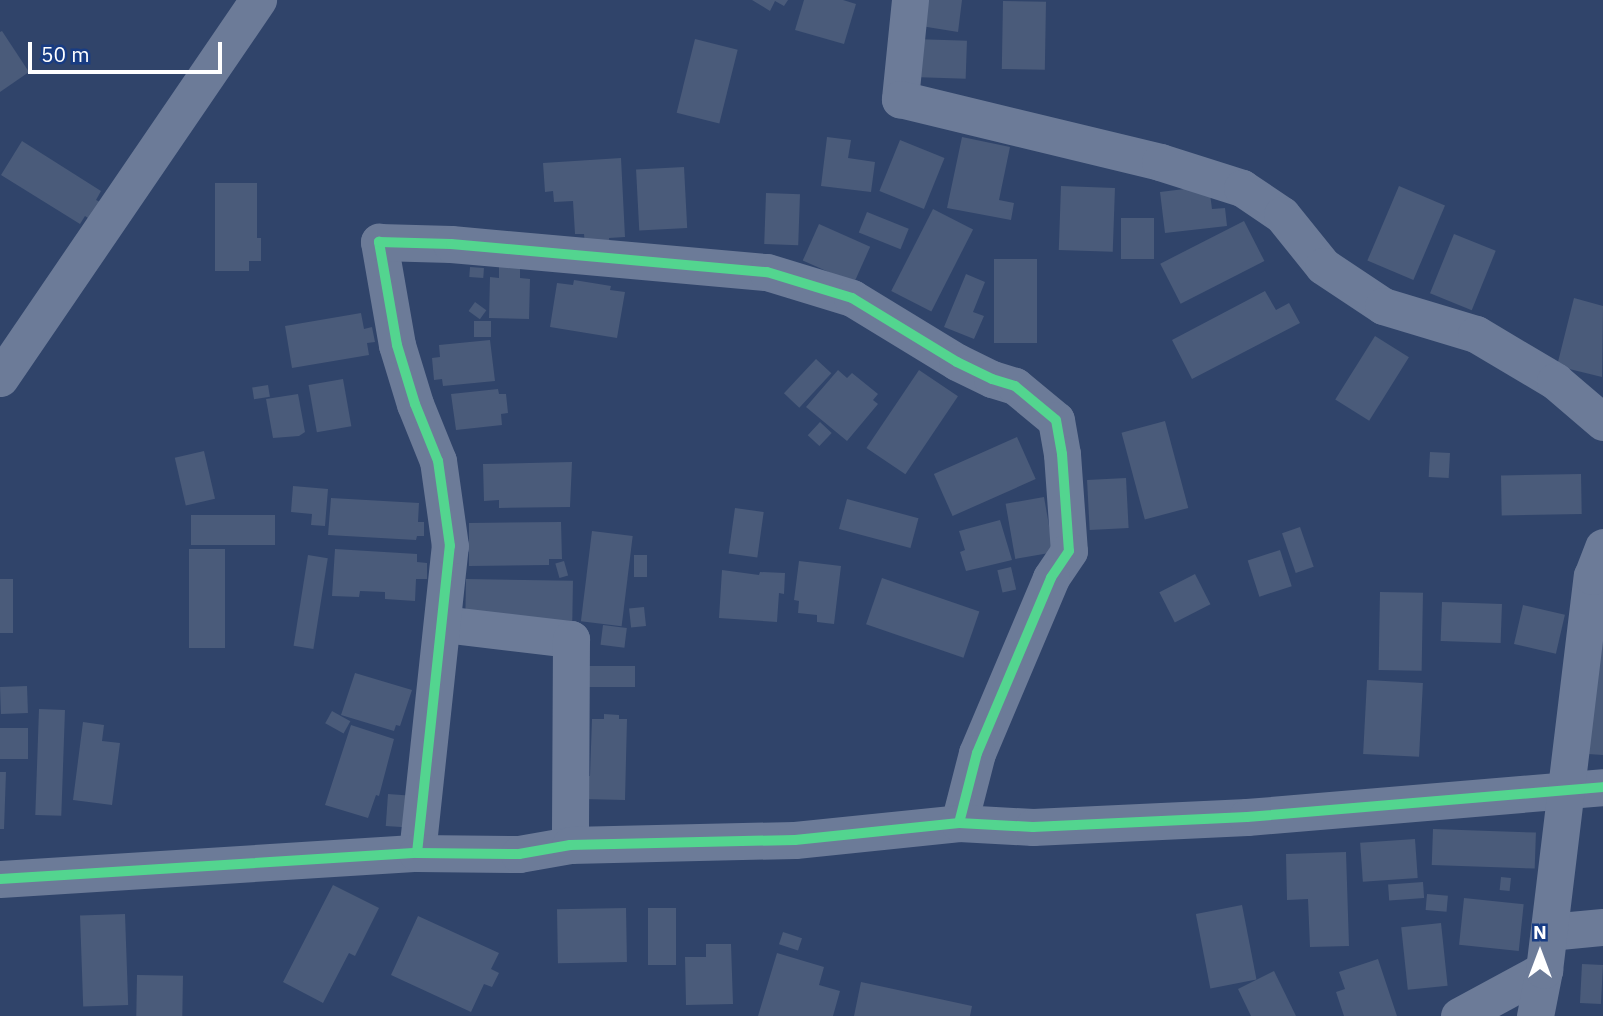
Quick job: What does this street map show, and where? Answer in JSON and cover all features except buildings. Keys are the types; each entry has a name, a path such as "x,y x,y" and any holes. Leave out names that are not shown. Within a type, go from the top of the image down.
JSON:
{"street":[{"path":"0,378 258,0"},
{"path":"910,0 900,99 1160,162 1242,188 1282,215 1323,266 1383,306 1476,334 1555,381 1603,422"},
{"path":"417,853 450,546 438,461 415,404 397,345 379,242 451,244 767,272 852,298 957,362 992,379 1015,386 1056,420 1062,454 1069,551 1051,578 977,753 959,823"},
{"path":"1535,1016 1549,932 1591,576 1603,547"},
{"path":"443,624 571,639 570,845"},
{"path":"0,879 417,853 519,854 570,845 795,840 959,823 1033,827 1247,817 1603,787"},
{"path":"1549,932 1603,927"},
{"path":"1459,1016 1544,970"}],"cycle path":[{"path":"417,853 450,546 438,461 415,404 397,345 379,242 451,244 767,272 852,298 957,362 992,379 1015,386 1056,420 1062,454 1069,551 1051,578 977,753 959,823"},
{"path":"0,879 417,853 519,854 570,845 795,840 959,823 1033,827 1247,817 1603,787"}]}
